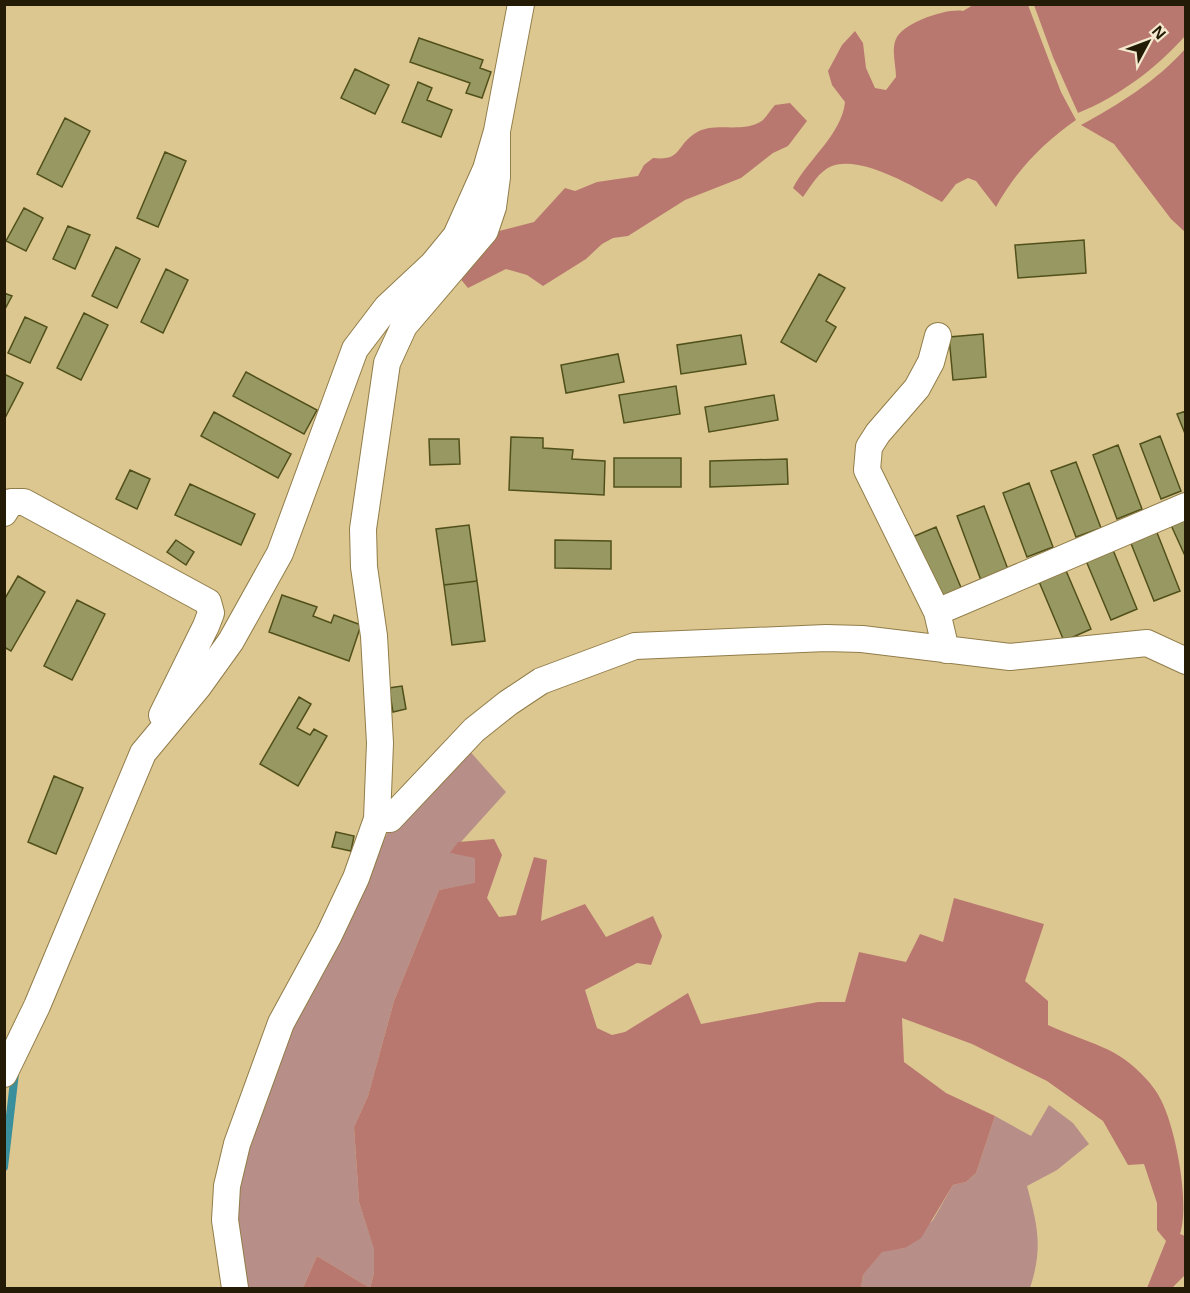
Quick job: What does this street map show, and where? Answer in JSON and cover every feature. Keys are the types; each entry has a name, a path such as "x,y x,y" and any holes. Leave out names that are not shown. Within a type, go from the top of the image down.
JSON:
{"street":[{"path":"143,753 198,687 231,641 257,596 280,552 298,510 355,349 387,307 433,264 456,236 486,169 497,131 521,4"},
{"path":"235,1288 225,1220 227,1186 237,1144 281,1023 329,935 356,879 377,819 379,733 374,636 364,567 363,529 387,363 404,326 485,231 493,207 497,177 497,131"},
{"path":"938,336 931,362 916,388 869,447 867,470 937,612 946,650"},
{"path":"4,513 11,502 24,502 208,602 211,613 143,753 37,1006 4,1074"},
{"path":"937,612 1185,506"},
{"path":"377,819 390,819 474,730 508,703 541,681 634,646 826,638 862,639 1010,657 1147,643 1185,661"}],"shaded area":[{"path":"973,5 1028,5 1061,92 1076,120 1031,159 1012,182 996,207 976,181 968,178 956,184 942,202 904,182 858,165 845,164 827,168 803,197 793,188 831,136 843,114 845,102 832,85 828,71 842,45 855,31 863,43 866,68 875,88 886,90 896,77 894,48 900,33 916,22 936,14 963,11"},
{"path":"1034,5 1185,5 1185,36 1136,80 1108,99 1078,113 1053,57"},
{"path":"1185,49 1185,232 1171,219 1114,144 1081,125 1137,91 1163,71"},
{"path":"790,103 807,121 788,146 773,153 741,178 685,200 628,236 613,238 602,244 586,259 543,286 527,275 506,269 468,288 458,276 491,233 534,222 565,188 575,191 597,182 638,176 644,165 653,158 674,155 688,139 702,130 747,127 763,120 775,105"},
{"path":"467,748 506,792 451,853 475,857 475,884 439,890 394,1001 368,1096 354,1127 359,1202 374,1248 374,1273 370,1288 317,1256 303,1288 242,1288 236,1255 235,1177 310,980 388,832"},
{"path":"494,839 502,855 487,898 499,917 516,915 534,857 547,860 541,921 585,904 606,937 653,916 662,936 651,965 637,963 585,990 597,1028 612,1035 625,1032 688,993 701,1024 818,1002 845,1002 859,952 906,962 920,934 943,942 954,898 1044,924 1025,981 1048,1001 1048,1025 1116,1054 1145,1078 1158,1094 1167,1113 1180,1167 1183,1221 1180,1234 1185,1236 1185,1275 1172,1288 1147,1288 1166,1241 1157,1230 1157,1203 1144,1164 1128,1165 1103,1121 1047,1081 972,1044 902,1018 904,1062 946,1093 995,1116 976,1173 966,1182 953,1185 921,1238 905,1248 882,1252 863,1275 861,1288 370,1288 374,1273 374,1249 359,1202 354,1127 368,1096 394,1001 439,890 475,883 475,858 450,853 458,842"},
{"path":"1049,1105 1073,1123 1089,1144 1057,1170 1027,1186 1038,1237 1037,1261 1030,1288 861,1288 863,1275 882,1251 905,1248 933,1220 953,1185 966,1182 976,1173 995,1116 1031,1136"},
{"path":"317,1256 370,1288 303,1288"}],"building":[{"path":"419,38 483,60 480,68 491,72 482,98 466,93 470,83 410,62"},
{"path":"355,69 389,85 375,114 341,98"},
{"path":"418,82 432,88 427,100 452,110 441,137 402,122"},
{"path":"65,118 90,131 62,187 37,174"},
{"path":"165,152 186,161 158,227 137,218"},
{"path":"24,208 43,218 26,251 6,241"},
{"path":"68,226 90,235 75,269 53,259"},
{"path":"1084,240 1086,273 1018,278 1015,245"},
{"path":"116,247 140,259 117,308 92,296"},
{"path":"166,269 188,280 163,333 141,322"},
{"path":"819,274 845,288 826,321 836,327 816,362 781,342"},
{"path":"4,293 12,296 4,311"},
{"path":"84,313 108,325 81,380 57,368"},
{"path":"25,317 47,327 30,363 8,353"},
{"path":"983,334 986,377 953,380 949,337"},
{"path":"741,335 746,364 681,374 677,345"},
{"path":"618,354 624,382 566,393 561,365"},
{"path":"246,372 317,410 304,434 233,396"},
{"path":"4,374 23,383 4,420"},
{"path":"676,386 680,414 624,423 619,395"},
{"path":"774,395 778,420 709,432 705,407"},
{"path":"1186,411 1186,436 1177,414"},
{"path":"214,412 291,454 278,478 201,436"},
{"path":"1160,436 1181,491 1161,499 1140,444"},
{"path":"511,437 543,438 543,448 573,450 572,459 605,461 604,495 509,490"},
{"path":"429,439 459,439 460,464 430,465"},
{"path":"1118,445 1142,509 1117,519 1093,455"},
{"path":"614,458 681,458 681,487 614,487"},
{"path":"787,459 788,484 710,487 710,461"},
{"path":"1076,462 1101,528 1076,537 1051,471"},
{"path":"130,470 150,479 137,509 116,499"},
{"path":"1029,483 1053,547 1027,557 1003,493"},
{"path":"190,484 255,514 241,545 175,515"},
{"path":"984,506 1009,572 982,583 957,516"},
{"path":"1186,516 1186,558 1170,523"},
{"path":"469,525 477,581 444,585 436,529"},
{"path":"1154,525 1180,591 1154,601 1128,536"},
{"path":"936,527 962,590 936,601 910,538"},
{"path":"176,540 194,552 186,565 167,552"},
{"path":"555,540 611,541 611,569 555,568"},
{"path":"1111,545 1137,609 1111,620 1084,556"},
{"path":"1064,566 1091,629 1064,641 1037,577"},
{"path":"18,576 45,592 11,651 4,647 4,600"},
{"path":"477,581 485,641 452,645 444,585"},
{"path":"282,595 317,607 313,616 331,623 334,615 361,625 349,661 269,632"},
{"path":"77,600 105,614 72,680 44,666"},
{"path":"402,686 406,709 393,712 389,688"},
{"path":"299,697 311,704 297,728 310,735 314,729 327,736 298,786 260,764"},
{"path":"54,776 83,788 56,854 28,842"},
{"path":"336,832 354,836 351,851 332,847"}],"waterway":[{"path":"4,1167 15,1073"}]}
